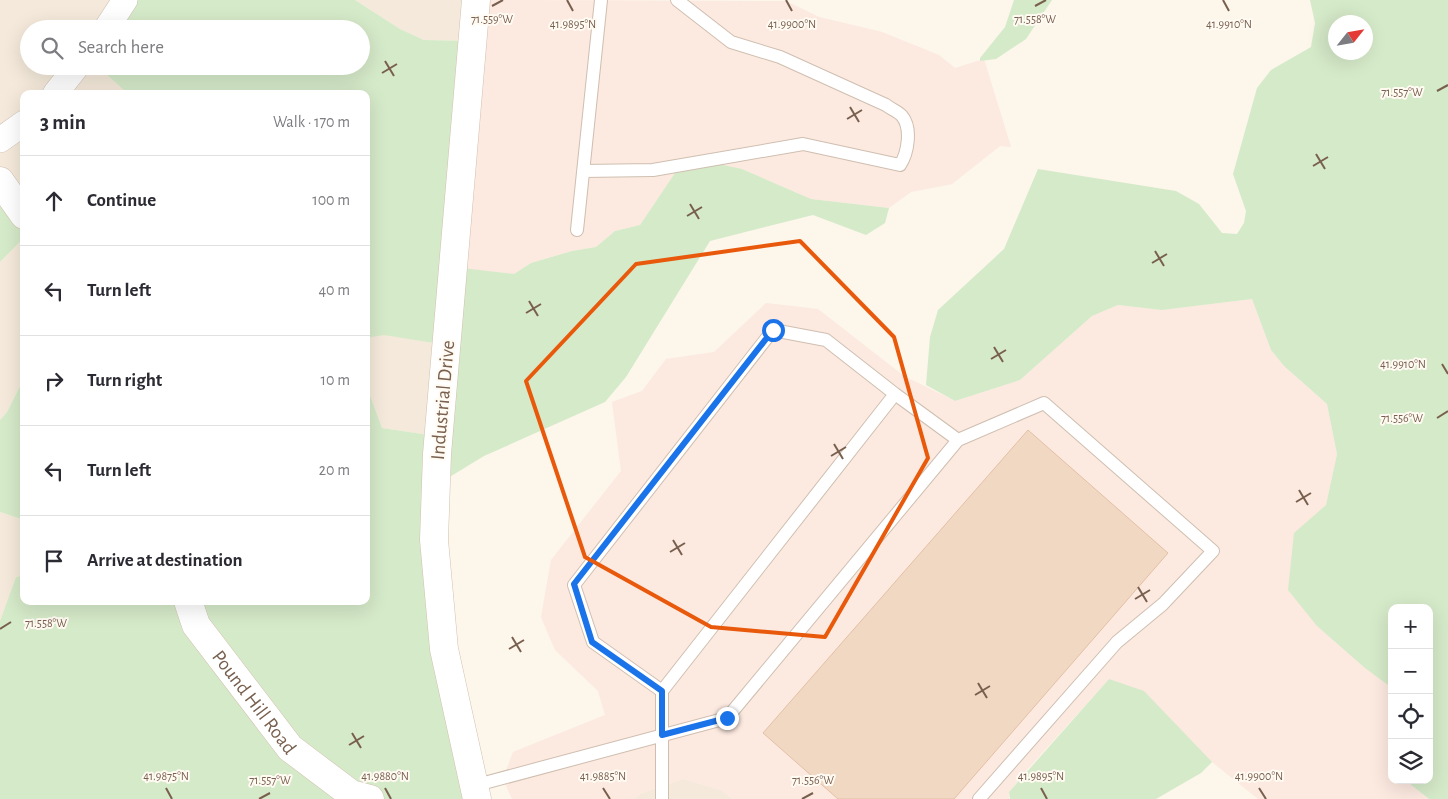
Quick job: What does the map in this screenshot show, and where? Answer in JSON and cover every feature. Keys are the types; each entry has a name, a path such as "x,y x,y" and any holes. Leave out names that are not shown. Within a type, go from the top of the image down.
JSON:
{"street":[{"path":"112,20 125,0"},
{"name":"Industrial Drive","path":"470,795 444,649 434,540 437,454 476,0"},
{"path":"59,90 70,75"},
{"path":"0,140 20,126"},
{"path":"0,181 20,209"},
{"name":"Pound Hill Road","path":"189,605 196,626 290,748 351,794 370,799"}],"lane":[{"path":"577,230 601,0"},
{"path":"583,171 653,170 804,144 900,165 906,157 908,126 902,115 780,57 732,42 676,0"},
{"path":"662,691 592,642 574,584 773,330 826,340 958,440"},
{"path":"662,799 662,691 895,394"},
{"path":"470,795 662,735 727,718 958,440 1044,403 1213,552 1162,604 1118,642 979,799"}],"highlighted area":[{"path":"800,241 894,337 928,458 825,637 711,627 585,557 526,381 636,264"}],"shaded area":[{"path":"0,0 118,0 109,20 20,20 20,75 107,75 124,90 20,90 20,203 0,175"},
{"path":"355,0 478,0 471,41 424,40 400,29"},
{"path":"478,0 786,1 819,17 882,32 939,55 955,68 984,59 1011,147 1000,146 952,184 911,192 889,208 811,199 742,169 675,173 640,225 615,231 596,247 572,251 531,263 514,274 453,268"},
{"path":"20,242 20,386 7,412 0,420 0,262"},
{"path":"1252,299 1271,350 1284,366 1327,404 1337,454 1326,505 1294,534 1388,681 1388,784 1411,784 1429,799 1258,799 1109,679 1026,771 1009,792 1009,799 733,799 721,790 683,779 640,794 634,799 512,799 503,779 513,752 605,715 598,691 555,650 541,617 551,560 621,471 612,402 642,391 666,359 714,352 766,303 818,309 904,376 955,401 1020,380 1092,316 1118,305 1162,310"},
{"path":"384,334 445,345 436,436 382,428 370,395 370,337"},
{"path":"0,512 20,519 20,576 16,577 0,621"},
{"path":"683,779 721,790 733,799 634,799 640,794"}],"green space":[{"path":"118,0 355,0 400,29 424,40 471,41 453,267 514,274 531,263 572,251 596,247 615,231 640,225 675,173 704,161 742,169 811,199 889,208 885,223 866,235 813,215 710,241 626,377 605,402 484,456 438,484 436,536 476,799 0,799 0,621 16,577 20,576 20,605 370,605 370,395 382,428 436,436 446,345 384,335 370,337 370,90 124,90 107,75 370,75 370,20 108,20"},
{"path":"1014,0 1052,0 1026,39 996,59 980,61 980,58 1005,27"},
{"path":"1310,0 1448,0 1448,799 1429,799 1411,785 1433,784 1433,604 1388,604 1388,685 1365,668 1317,626 1288,590 1294,533 1326,505 1337,454 1327,404 1284,366 1271,350 1252,299 1162,310 1118,305 1092,316 1020,380 955,401 926,385 930,337 938,310 1004,249 1038,169 1176,191 1199,204 1222,233 1237,234 1244,223 1246,211 1233,174 1257,88 1271,70 1311,47 1315,23"},
{"path":"0,175 20,203 20,242 0,262"},
{"path":"20,386 20,519 0,512 0,420 7,412"},
{"path":"1109,679 1144,691 1212,762 1201,773 1156,799 1010,799 1009,792"}],"building":[{"path":"1028,430 1168,553 954,799 838,799 763,733"}],"route":[{"path":"727,718 662,735 662,691 592,642 574,584 773,330"}]}
